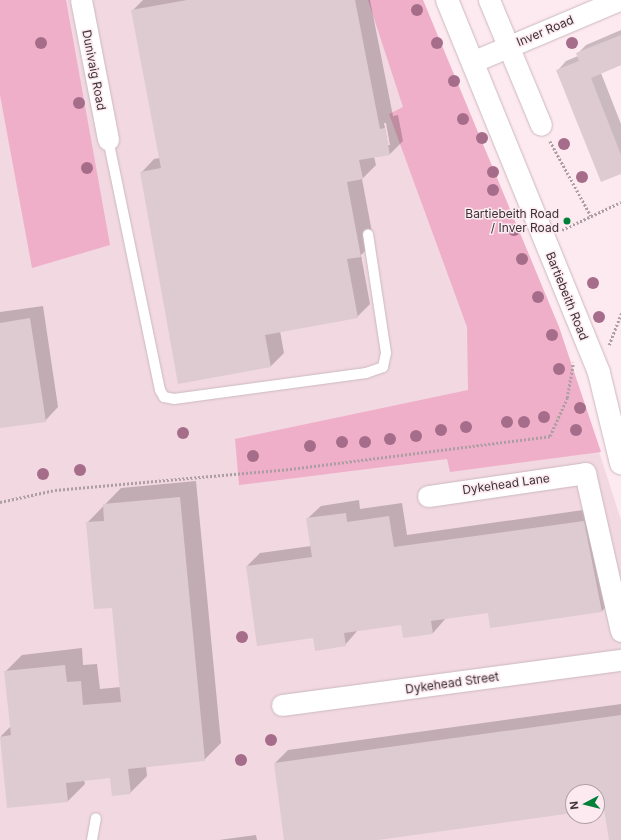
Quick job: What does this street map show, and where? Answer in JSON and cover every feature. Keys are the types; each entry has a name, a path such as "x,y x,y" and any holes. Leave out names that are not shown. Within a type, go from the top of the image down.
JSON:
{"street":[{"name":"Dunivaig Road","path":"81,0 108,139"},
{"name":"Bartiebeith Road","path":"447,0 599,373 621,463"},
{"path":"489,0 541,125"},
{"name":"Inver Road","path":"472,62 619,0"},
{"name":"Dykehead Lane","path":"428,496 585,473 621,631"},
{"name":"Dykehead Street","path":"282,705 621,660"}],"lane":[{"path":"108,139 160,390 164,397 174,399 366,373 383,367 386,353 368,234"},
{"path":"92,840 96,818"}],"path":[{"path":"541,125 592,216"},
{"path":"544,238 621,202"},
{"path":"0,502 54,490 290,470 550,436 567,398 572,364 591,354"}],"shaded area":[{"path":"0,0 423,0 559,327 621,520 621,840 0,840"},
{"path":"0,0 66,0 110,245 32,268 0,95"},
{"path":"368,0 423,0 559,327 601,452 450,472 447,459 239,485 235,439 468,390 467,327 389,114 403,107"}],"building":[{"path":"187,0 355,0 380,129 385,128 390,155 359,160 363,179 347,182 361,257 347,259 358,318 265,335 271,367 178,384 140,172 161,168 131,10"},
{"path":"621,35 621,65 591,78 621,155 621,174 601,182 556,70 579,61 576,53"},
{"path":"30,318 46,422 0,428 0,323"},
{"path":"180,497 205,761 128,769 131,794 112,796 110,778 66,783 68,802 7,808 0,737 11,735 4,671 65,665 67,682 81,681 83,705 121,702 112,608 94,609 86,522 104,521 103,504"},
{"path":"346,513 347,522 389,516 394,547 584,521 602,612 490,628 488,613 431,621 433,634 403,638 401,625 344,633 346,646 315,651 313,638 257,646 246,566 312,557 306,518"},
{"path":"621,715 621,840 609,840 605,815 605,784 565,784 565,814 378,840 284,840 274,763"}],"place":[{"name":"Bartiebeith Road / Inver Road","path":"567,221"}]}
